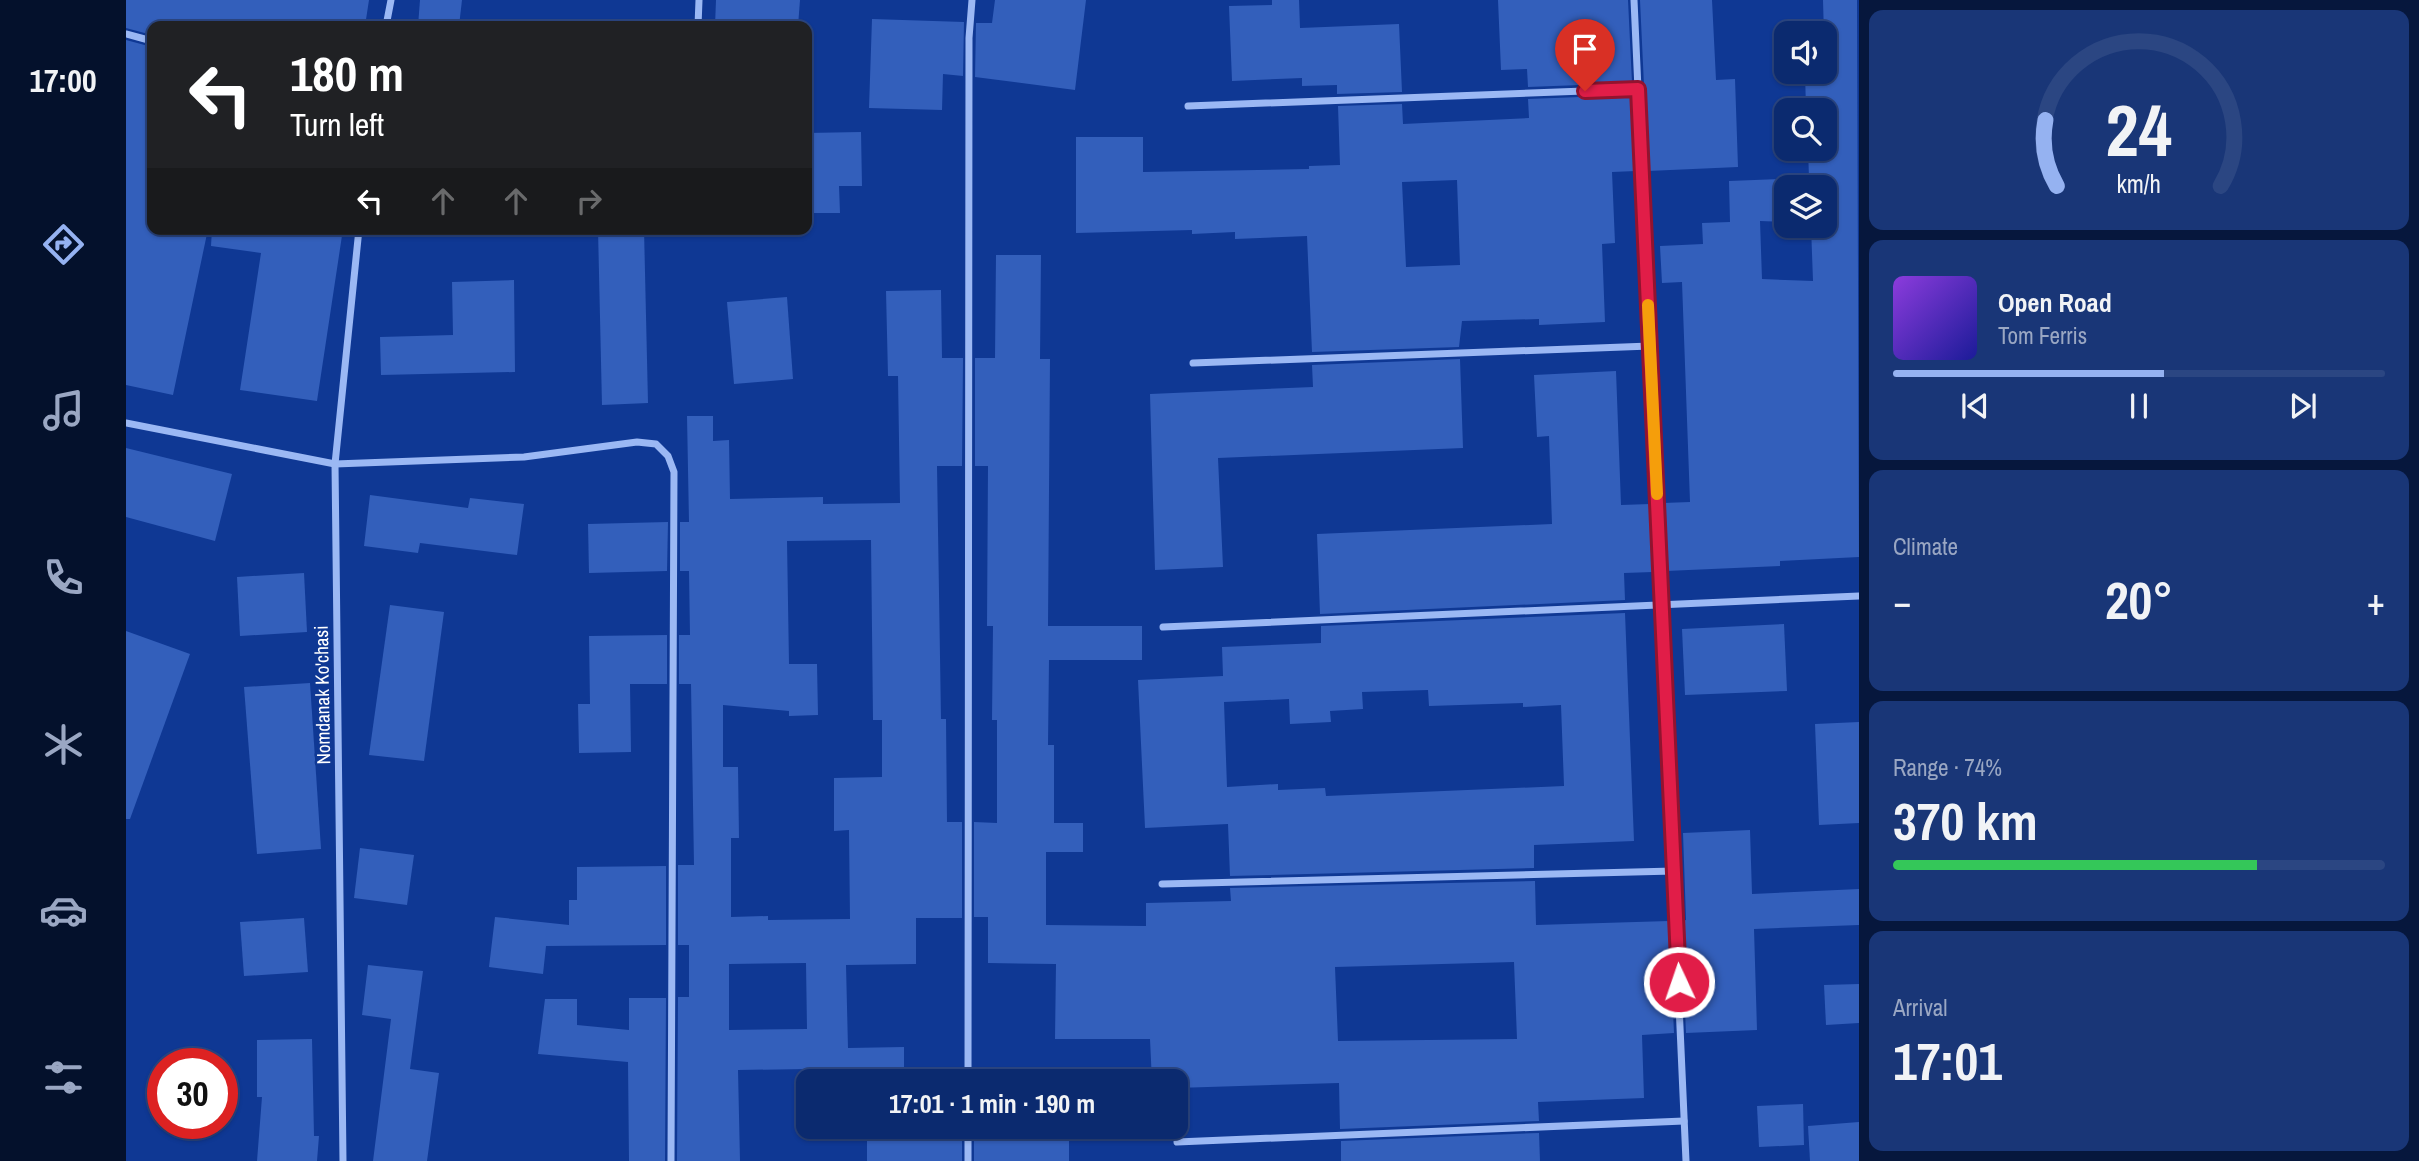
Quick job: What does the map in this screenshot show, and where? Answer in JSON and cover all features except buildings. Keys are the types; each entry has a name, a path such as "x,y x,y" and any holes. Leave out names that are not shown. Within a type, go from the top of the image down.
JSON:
{"street":[{"path":"387,21 391,0"},
{"path":"698,21 699,0"},
{"path":"968,1069 968,38 972,0"},
{"path":"1634,0 1686,1161"},
{"path":"126,34 147,40"},
{"path":"1188,106 1638,89"},
{"name":"Nomdanak Ko'chasi","path":"343,1161 335,464 358,235"},
{"path":"1193,362 1650,346"},
{"path":"126,423 335,464 524,457 637,442 656,444 668,456 674,472 671,1161"},
{"path":"1163,627 1859,596"},
{"path":"1162,884 1674,870"},
{"path":"1177,1142 1684,1121"},
{"path":"968,1139 968,1161"}],"slow traffic":[{"path":"1648,305 1657,494"}],"route":[{"path":"1585,91 1638,89 1679,982"}]}
